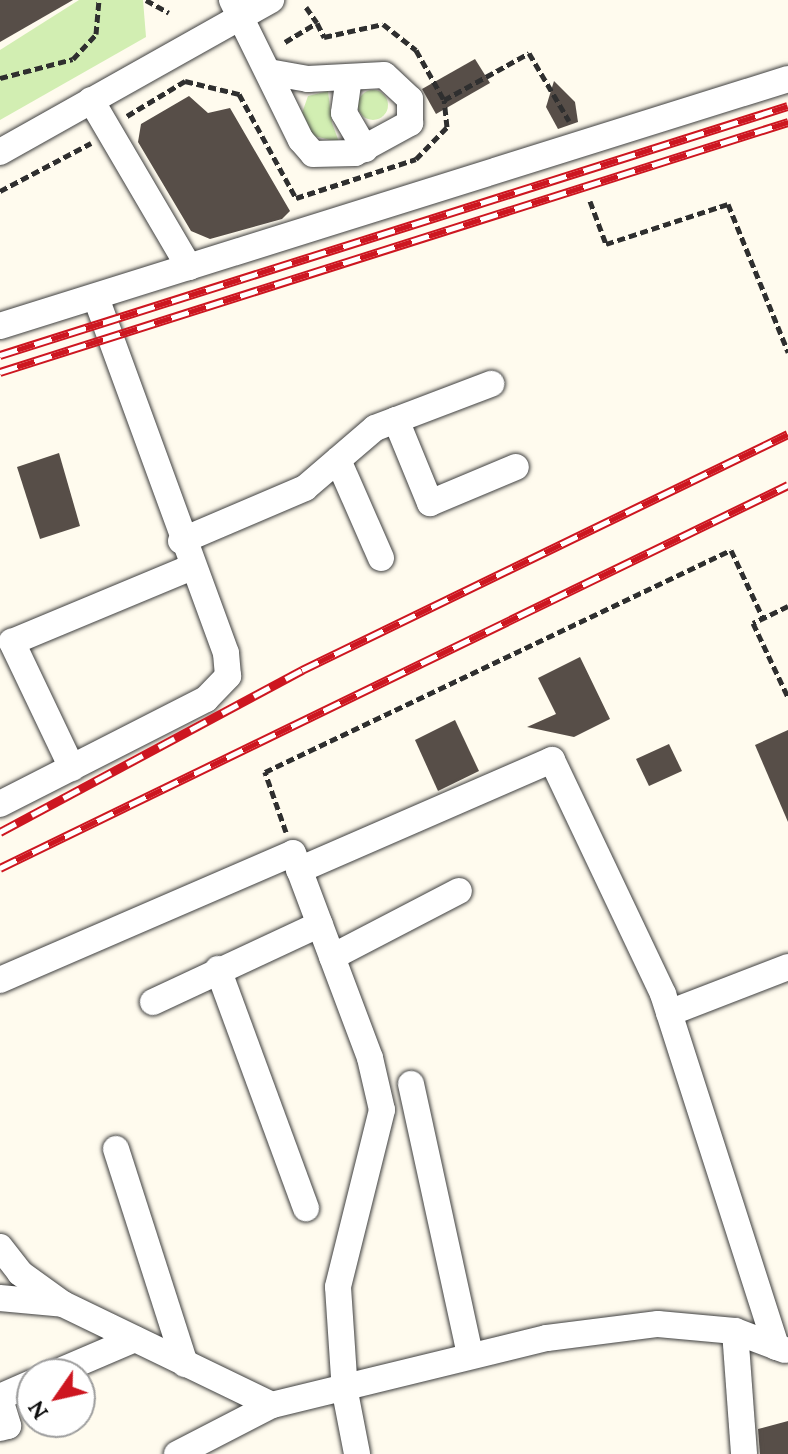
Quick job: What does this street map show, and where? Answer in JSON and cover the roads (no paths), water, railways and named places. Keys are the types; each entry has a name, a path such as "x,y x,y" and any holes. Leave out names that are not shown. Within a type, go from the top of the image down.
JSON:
{"street":[{"path":"0,152 91,100 237,8 271,0"},
{"path":"237,8 301,140 313,154 331,157 365,149 403,131 413,114 410,99 384,75 322,79 269,72"},
{"path":"349,77 344,113 365,149"},
{"path":"301,140 296,118 306,88 322,79"},
{"path":"0,326 788,79"},
{"path":"91,100 189,267"},
{"path":"0,804 206,699 228,676 226,653 181,541 96,297"},
{"path":"181,541 305,488 375,428 491,384"},
{"path":"396,420 430,503 516,467"},
{"path":"338,460 381,558"},
{"path":"72,768 12,642 192,567"},
{"path":"0,980 552,760 669,1013 782,1349"},
{"path":"296,861 332,957 382,1110 338,1287 345,1392 357,1454"},
{"path":"332,957 459,891"},
{"path":"153,1002 320,924"},
{"path":"669,1013 788,967"},
{"path":"218,969 306,1208"},
{"path":"411,1084 470,1355"},
{"path":"116,1149 185,1364"},
{"path":"0,1247 20,1273 63,1304 272,1405"},
{"path":"0,1298 63,1304"},
{"path":"177,1454 272,1405 345,1392 470,1355 658,1324 735,1331 782,1349"},
{"path":"735,1331 744,1454"},
{"path":"90,1358 135,1339"},
{"path":"0,1398 8,1426 0,1428"}],"railway":[{"path":"0,355 788,106"},
{"path":"0,372 788,122"},
{"path":"0,832 302,670 788,434"},
{"path":"0,868 788,485"}]}
